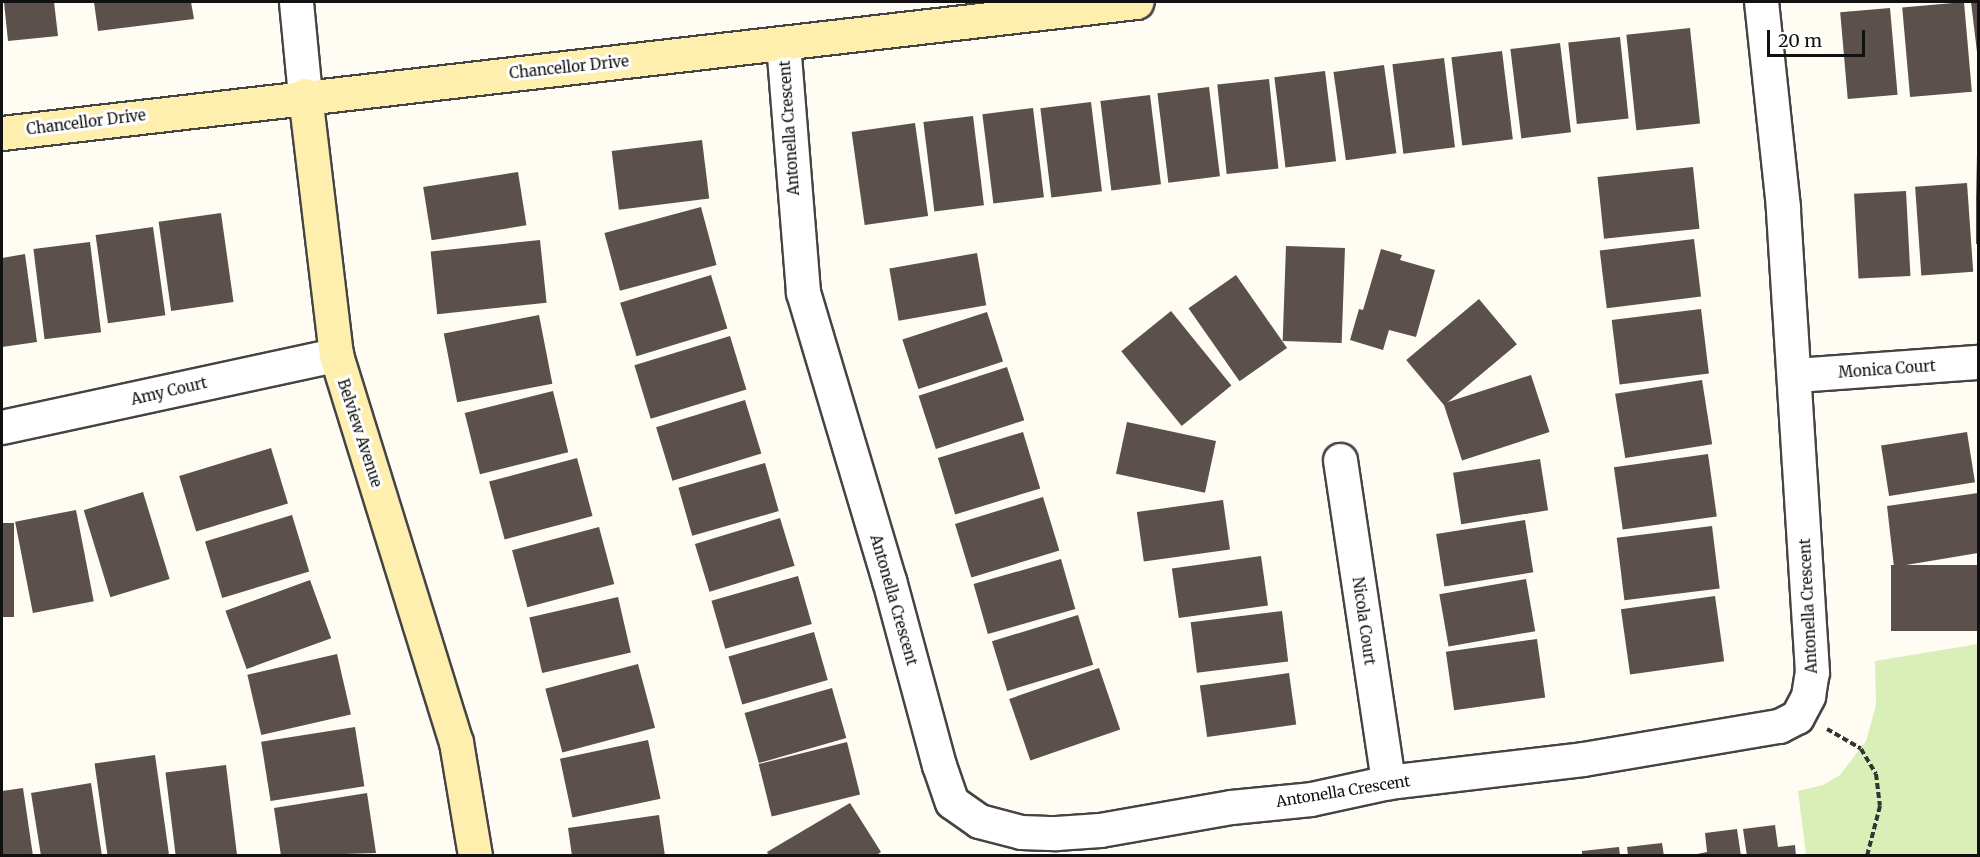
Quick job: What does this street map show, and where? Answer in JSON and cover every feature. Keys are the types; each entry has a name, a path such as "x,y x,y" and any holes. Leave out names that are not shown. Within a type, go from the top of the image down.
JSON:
{"street":[{"name":"Belview Avenue","path":"296,2 304,95 336,355 456,742 474,855"},
{"name":"Chancellor Drive","path":"2,133 304,95 1136,2"},
{"name":"Antonella Crescent","path":"783,43 803,292 952,802 998,828 1056,832 1100,830 1231,807 1311,799 1388,782 1583,759 1779,726 1797,717 1809,696 1812,672 1795,375 1761,2"},
{"name":"Amy Court","path":"2,427 336,355"},
{"name":"Monica Court","path":"1795,375 1978,362"},
{"name":"Nicola Court","path":"1340,460 1388,782"}],"path":[{"path":"1825,728 1860,749 1876,774 1880,806 1867,855"}],"green space":[{"path":"1978,644 1978,855 1806,855 1798,791 1823,785 1840,775 1866,741 1876,705 1875,661"}],"building":[{"path":"4,2 54,2 58,36 8,41"},
{"path":"94,2 191,2 194,19 98,31"},
{"path":"1964,2 1972,92 1910,97 1902,7"},
{"path":"1971,2 1978,2 1978,52 1977,52"},
{"path":"1890,8 1898,95 1848,99 1840,12"},
{"path":"1690,28 1700,123 1636,130 1626,35"},
{"path":"1620,37 1629,119 1577,124 1568,42"},
{"path":"1560,43 1571,132 1521,138 1510,49"},
{"path":"1502,51 1513,139 1462,146 1451,57"},
{"path":"1444,58 1455,147 1403,154 1392,64"},
{"path":"1384,65 1396,153 1346,160 1333,72"},
{"path":"1325,71 1336,161 1285,168 1274,77"},
{"path":"1269,79 1278,169 1227,174 1217,84"},
{"path":"1209,87 1220,176 1168,183 1157,93"},
{"path":"1150,95 1161,184 1111,190 1100,101"},
{"path":"1091,102 1102,191 1051,198 1040,108"},
{"path":"1033,108 1044,197 993,204 982,114"},
{"path":"973,116 984,205 934,211 923,122"},
{"path":"915,123 928,216 865,225 852,132"},
{"path":"702,140 709,199 619,210 612,151"},
{"path":"1976,154 1978,244 1976,244"},
{"path":"1693,167 1699,229 1604,239 1598,177"},
{"path":"518,172 526,225 432,240 423,187"},
{"path":"1967,183 1973,272 1921,275 1915,187"},
{"path":"1906,191 1910,276 1859,279 1854,194"},
{"path":"701,207 717,265 620,291 604,233"},
{"path":"221,213 234,302 171,311 159,222"},
{"path":"153,227 165,315 108,323 96,235"},
{"path":"1694,239 1701,297 1607,308 1600,251"},
{"path":"540,240 547,303 437,314 431,251"},
{"path":"90,242 101,332 45,339 33,249"},
{"path":"1286,246 1345,248 1342,343 1283,341"},
{"path":"1381,249 1402,255 1400,260 1435,270 1416,337 1389,330 1383,350 1350,340 1359,309 1363,310"},
{"path":"977,253 986,305 899,321 889,268"},
{"path":"25,254 37,342 2,347 2,258"},
{"path":"711,275 727,329 637,356 620,303"},
{"path":"1236,275 1287,348 1240,381 1188,308"},
{"path":"1479,299 1517,344 1444,405 1406,360"},
{"path":"1701,309 1709,374 1620,384 1612,320"},
{"path":"1171,311 1231,386 1182,426 1121,351"},
{"path":"987,312 1003,361 918,389 902,340"},
{"path":"539,315 552,384 457,402 444,334"},
{"path":"730,336 746,390 651,419 634,365"},
{"path":"1007,367 1024,420 936,449 919,396"},
{"path":"1531,375 1550,432 1462,460 1444,403"},
{"path":"1702,380 1712,444 1625,458 1615,394"},
{"path":"553,391 568,452 480,474 465,413"},
{"path":"745,400 761,454 672,481 656,427"},
{"path":"1127,422 1216,441 1205,493 1116,474"},
{"path":"1023,432 1040,488 955,514 938,458"},
{"path":"1967,432 1975,482 1889,496 1881,446"},
{"path":"271,448 288,503 196,532 179,476"},
{"path":"1708,454 1717,516 1623,530 1614,467"},
{"path":"577,458 593,516 505,540 489,482"},
{"path":"1540,459 1548,510 1461,524 1453,473"},
{"path":"765,463 779,511 692,536 678,488"},
{"path":"143,492 170,579 110,597 84,510"},
{"path":"1978,493 1978,553 1894,567 1887,506"},
{"path":"1043,497 1059,551 971,577 955,524"},
{"path":"1223,500 1230,550 1144,562 1137,512"},
{"path":"76,510 94,601 33,613 15,522"},
{"path":"292,515 309,571 222,598 205,542"},
{"path":"780,518 795,566 710,592 695,544"},
{"path":"1525,520 1533,572 1444,586 1436,534"},
{"path":"2,523 14,523 14,617 2,617"},
{"path":"1712,526 1720,589 1624,600 1617,538"},
{"path":"599,527 614,584 527,607 512,550"},
{"path":"1261,556 1268,606 1179,618 1172,569"},
{"path":"1061,559 1075,609 988,634 974,584"},
{"path":"1891,565 1978,565 1978,631 1891,631"},
{"path":"798,576 812,624 725,649 711,601"},
{"path":"1526,579 1535,631 1449,646 1439,594"},
{"path":"310,580 331,638 247,669 225,611"},
{"path":"1715,596 1724,661 1630,675 1621,609"},
{"path":"618,597 631,653 542,673 529,617"},
{"path":"1282,611 1288,662 1197,673 1191,622"},
{"path":"1078,615 1093,665 1007,691 992,641"},
{"path":"814,632 828,680 742,705 728,657"},
{"path":"1537,639 1545,697 1454,710 1446,652"},
{"path":"337,654 351,714 261,735 247,675"},
{"path":"638,664 655,728 562,753 545,689"},
{"path":"1099,668 1120,729 1030,760 1009,699"},
{"path":"1289,673 1296,724 1207,737 1200,686"},
{"path":"832,688 846,738 759,763 745,713"},
{"path":"355,727 364,786 271,801 261,742"},
{"path":"648,740 660,799 572,817 560,759"},
{"path":"847,742 860,794 772,816 759,764"},
{"path":"155,755 169,856 108,856 95,763"},
{"path":"226,765 237,855 176,856 165,772"},
{"path":"91,783 102,856 41,856 31,793"},
{"path":"23,788 33,856 2,856 2,791"},
{"path":"367,793 376,853 281,856 274,808"},
{"path":"850,803 881,852 875,856 769,856 767,852"},
{"path":"659,815 665,856 572,856 568,828"},
{"path":"1775,825 1778,847 1795,845 1796,856 1747,856 1743,829"},
{"path":"1737,829 1741,856 1687,856 1707,852 1705,833"},
{"path":"1662,843 1664,856 1628,856 1627,847"},
{"path":"1619,847 1620,856 1582,856 1582,851"}]}
